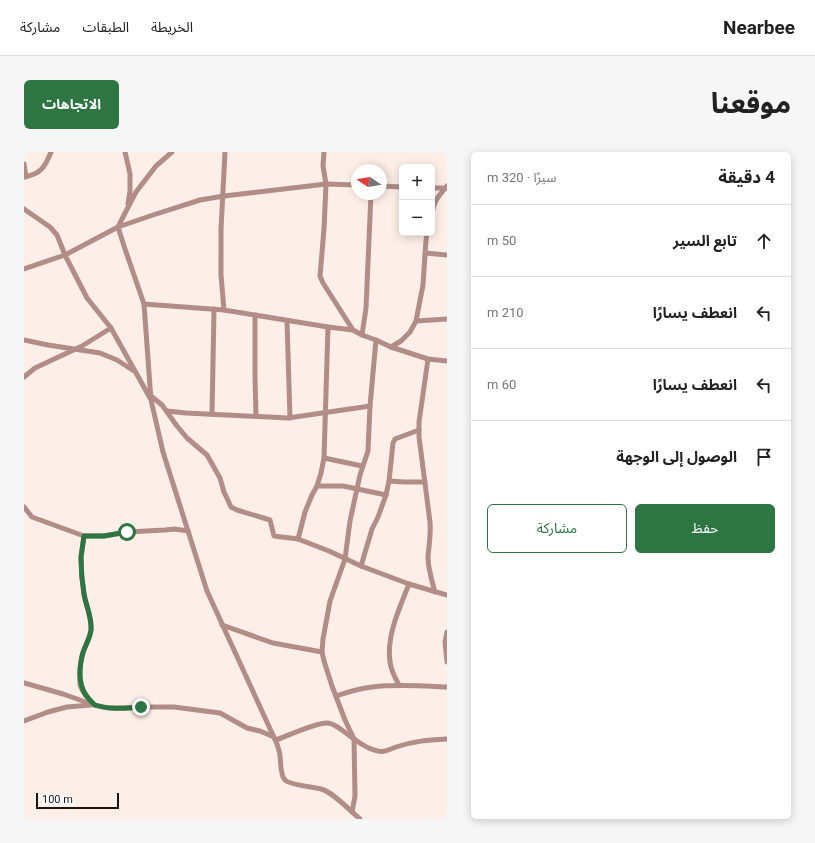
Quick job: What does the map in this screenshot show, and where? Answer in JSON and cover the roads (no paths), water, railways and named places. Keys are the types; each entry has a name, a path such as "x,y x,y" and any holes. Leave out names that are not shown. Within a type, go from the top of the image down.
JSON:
{"street":[{"path":"24,164 25,177 33,175 41,171 51,152"},
{"path":"125,152 130,174 128,207"},
{"path":"172,152 156,166 136,192 118,227 144,304 151,398 164,452 207,590 275,738 280,754 284,779 286,782 322,789 329,792 360,819"},
{"path":"224,310 221,275 225,152"},
{"path":"324,152 323,166 326,184 320,276 321,280 353,330"},
{"path":"24,268 65,255 118,227 200,200 326,184 351,185"},
{"path":"387,187 399,188"},
{"path":"435,188 447,187"},
{"path":"435,203 438,195 447,187"},
{"path":"362,335 366,301 371,200"},
{"path":"24,209 50,227 57,235 65,255 87,298 111,328 151,398 157,400 167,411 177,426 207,455 220,478 224,492 231,506 237,510 270,520 274,536 298,539 361,566 409,584 447,595"},
{"path":"425,236 426,240"},
{"path":"391,347 401,341 410,332 416,321 423,285 427,236"},
{"path":"425,253 447,255"},
{"path":"144,304 224,310 287,321 353,330 391,347 428,359 447,361"},
{"path":"212,414 214,309"},
{"path":"255,315 254,376 256,416"},
{"path":"416,321 447,319"},
{"path":"287,321 290,418"},
{"path":"298,539 305,512 317,486 324,458 328,327"},
{"path":"24,377 35,368 82,346 111,328"},
{"path":"24,340 100,353 117,360 135,371"},
{"path":"352,812 355,796 354,739 336,696 322,652 330,601 345,559 350,521 362,466 368,451 370,406 376,340"},
{"path":"428,359 419,430 420,450 431,533 429,562 435,592"},
{"path":"167,411 290,418 370,406"},
{"path":"361,566 372,529 386,495 393,443 395,439 419,430"},
{"path":"324,458 362,466"},
{"path":"389,480 425,482"},
{"path":"317,486 343,486 386,495"},
{"path":"24,508 32,517 84,536 104,536 127,532 175,529 188,532"},
{"path":"84,536 81,558 82,574 84,595 90,615 91,630 82,655 80,678 83,693 94,704"},
{"path":"398,685 392,671 389,651 392,630 409,584"},
{"path":"222,625 273,643 322,652"},
{"path":"447,632 445,642 447,662"},
{"path":"24,683 108,708 174,707 216,712 247,728 260,731 275,738 329,723 336,726 354,739 380,752 417,741 447,739"},
{"path":"336,696 372,687 398,685 447,687"},
{"path":"24,721 67,707 94,704"}]}
